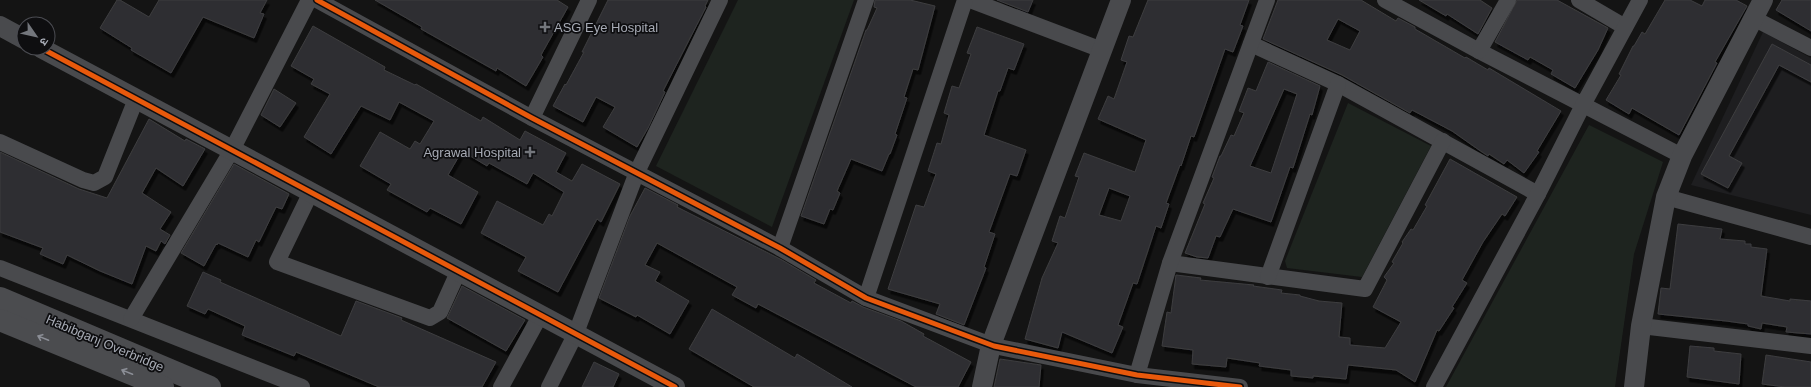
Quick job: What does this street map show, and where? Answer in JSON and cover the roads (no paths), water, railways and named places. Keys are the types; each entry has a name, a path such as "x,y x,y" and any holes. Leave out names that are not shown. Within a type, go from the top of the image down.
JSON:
{"main road":[{"name":"Habibganj Overbridge","path":"0,298 163,387"},
{"name":"Habibganj Overbridge","path":"0,320 83,344 210,387"}],"street":[{"path":"131,319 232,150 309,0"},
{"path":"317,0 532,118 780,248 866,298 991,345 1137,375 1240,387"},
{"path":"532,118 589,0"},
{"path":"550,387 576,333 637,172 720,0"},
{"path":"780,248 866,0"},
{"path":"866,298 965,0"},
{"path":"970,0 1102,50"},
{"path":"982,387 991,345 1121,0"},
{"path":"1137,375 1170,263 1267,0"},
{"path":"1479,51 1508,0"},
{"path":"1579,0 1624,27"},
{"path":"1434,387 1538,194 1624,27 1640,0"},
{"path":"1634,387 1641,326 1666,197 1682,156 1763,0"},
{"path":"1390,1 1479,51 1682,156"},
{"path":"1753,18 1811,48"},
{"path":"0,26 16,35"},
{"path":"1251,44 1338,84 1538,194"},
{"path":"56,56 459,270 675,387"},
{"path":"1268,277 1338,84"},
{"path":"0,142 83,180 94,183 105,177 136,99"},
{"path":"1170,263 1365,289 1443,141"},
{"path":"311,192 277,262 430,318 440,312 459,270"},
{"path":"1666,197 1811,237"},
{"path":"0,268 302,387"},
{"path":"501,387 541,314"},
{"path":"1641,326 1811,346"}],"place":[{"name":"ASG Eye Hospital","path":"545,27"},
{"name":"Agrawal Hospital","path":"530,152"}]}
